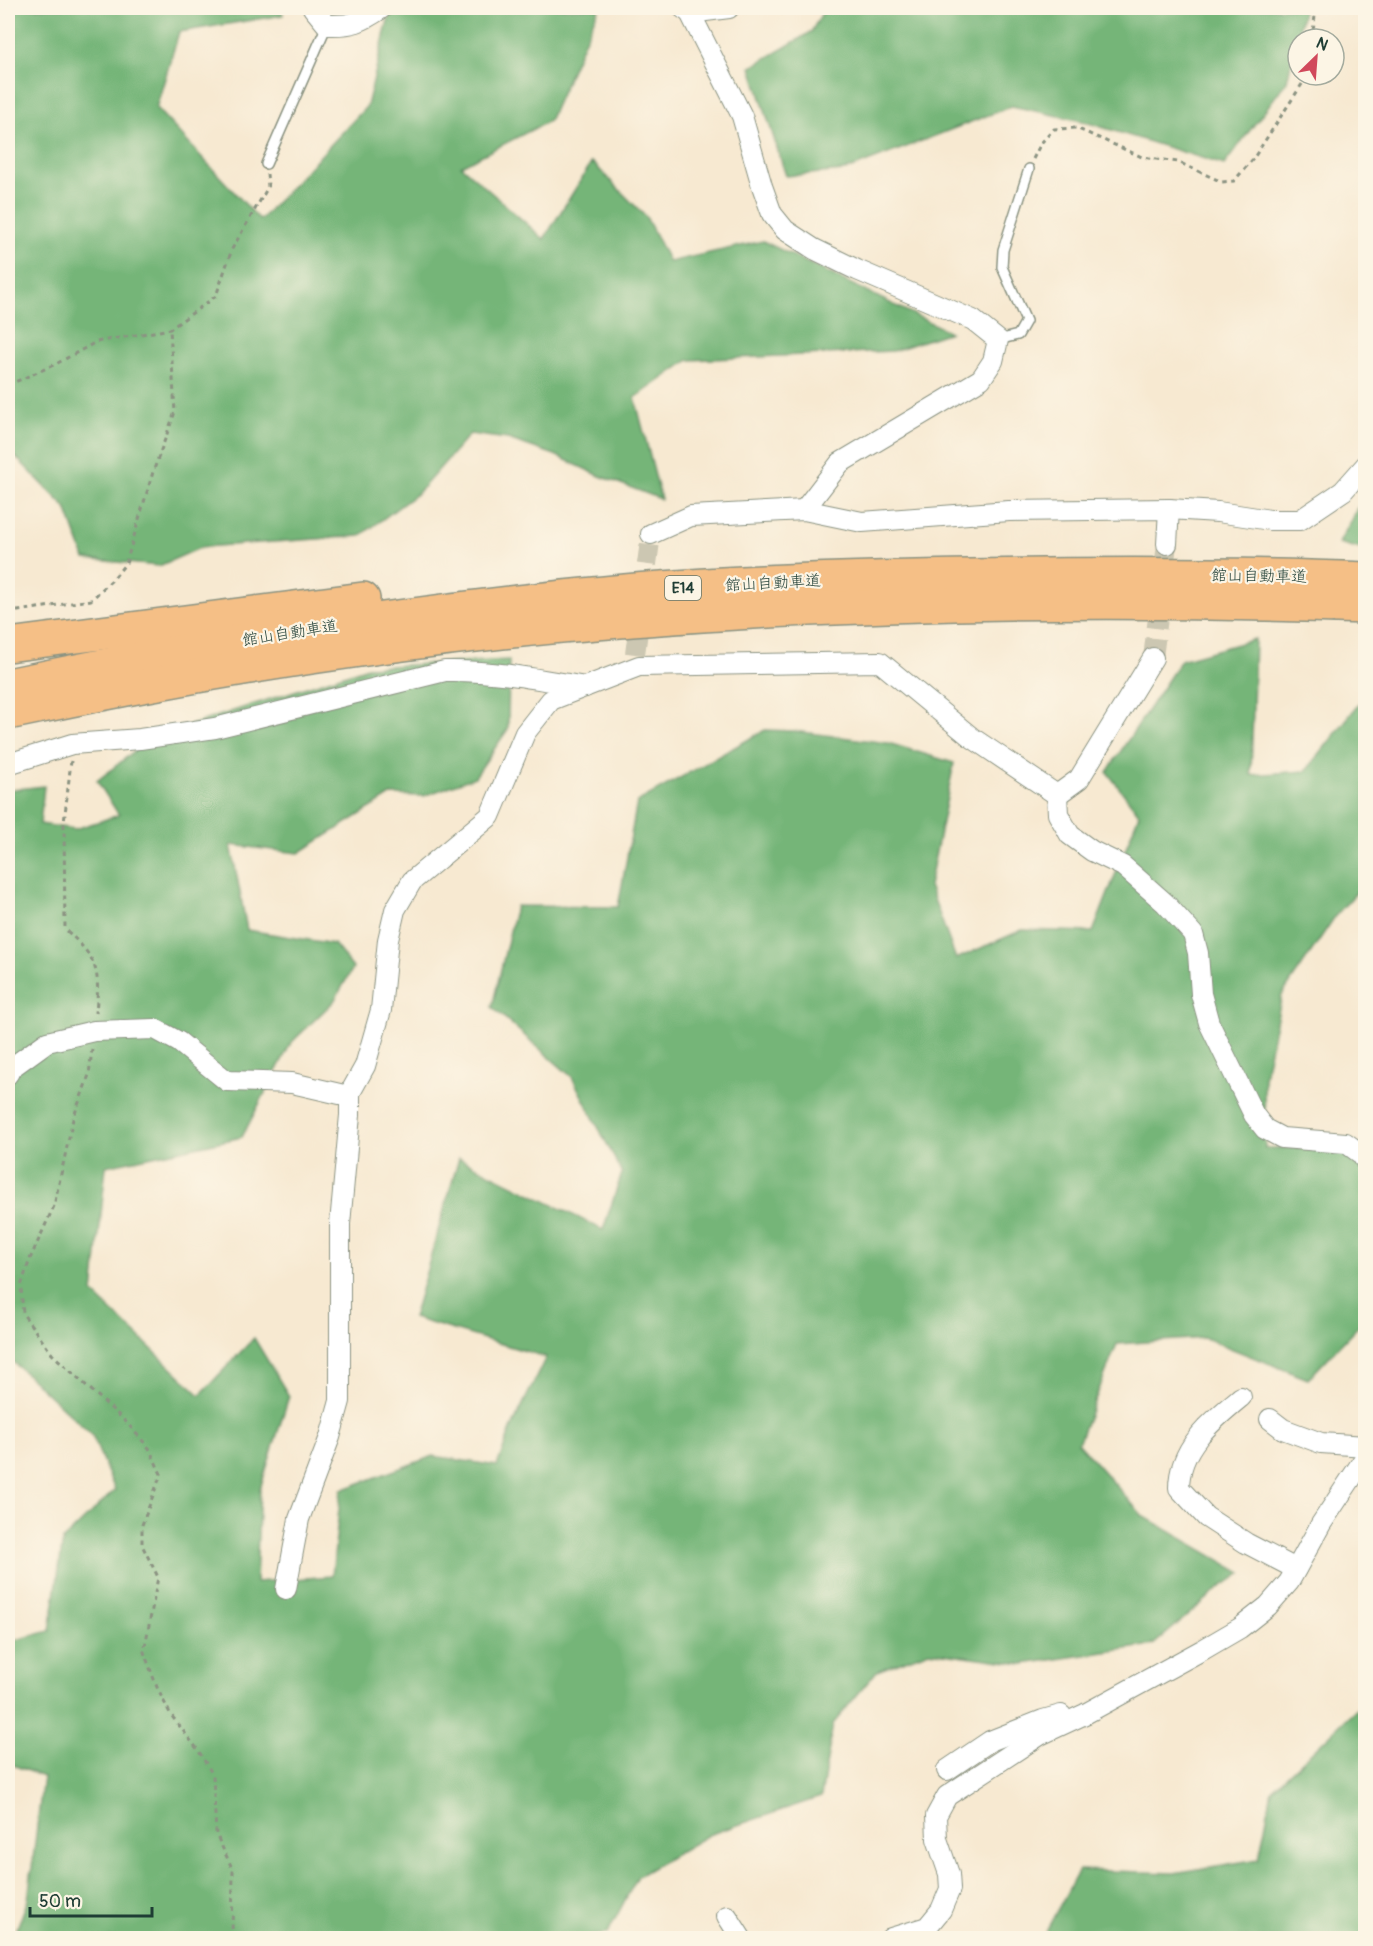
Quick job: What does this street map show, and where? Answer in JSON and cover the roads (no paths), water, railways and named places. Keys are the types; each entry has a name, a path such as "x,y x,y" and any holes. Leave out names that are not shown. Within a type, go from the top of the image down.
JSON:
{"highway":[{"path":"8,645 410,593 754,566 875,577"},
{"name":"館山自動車道","path":"8,685 179,651 402,616 628,591 875,577 1251,575 1365,579"},
{"name":"館山自動車道","path":"8,713 186,678 386,646 630,620 877,605 989,603 1272,604 1365,607"},
{"path":"8,629 108,622 225,618"},
{"path":"8,735 75,717 186,678"}],"street":[{"path":"313,8 327,25 363,21 382,8"},
{"path":"729,8 686,10 742,116 772,213 785,230 814,249 857,270 973,320 998,340 993,361 981,379 840,463 804,510"},
{"path":"651,534 691,516 804,510 862,522 1009,511 1169,509 1300,520 1343,491 1365,465"},
{"path":"1167,544 1169,509"},
{"path":"1057,795 1079,779 1153,658"},
{"path":"286,1589 299,1519 330,1437 340,1401 340,1224 350,1093 365,1066 381,1010 388,940 395,910 412,881 490,816 525,733 551,700 585,687 637,660 880,662 971,736 1057,795"},
{"path":"8,764 72,744 140,739 215,728 445,671 513,675 585,687"},
{"path":"1057,795 1058,814 1070,835 1092,851 1123,866 1165,903 1192,934 1198,953 1201,994 1209,1023 1254,1115 1265,1129 1282,1138 1346,1143 1361,1154 1365,1162"},
{"path":"8,1074 11,1068 47,1042 94,1031 155,1029 179,1042 227,1081 292,1083 344,1095 350,1093"},
{"path":"1241,1397 1207,1425 1190,1449 1179,1474 1179,1488 1206,1517 1246,1543 1296,1569"},
{"path":"1270,1419 1283,1429 1321,1443 1365,1446"},
{"path":"891,1938 930,1932 950,1889 950,1874 937,1839 936,1816 947,1796 1040,1735 1084,1714 1240,1628 1268,1606 1289,1582 1321,1524 1365,1456"},
{"path":"947,1770 990,1741 1020,1728 1043,1719 1084,1714"},
{"path":"727,1917 741,1938"}],"lane":[{"path":"266,164 327,25"},
{"path":"998,340 1018,335 1026,321 1002,267 1003,250 1029,169"}],"tunnel":[{"path":"635,654 651,534"},
{"path":"1153,658 1167,544"}]}
